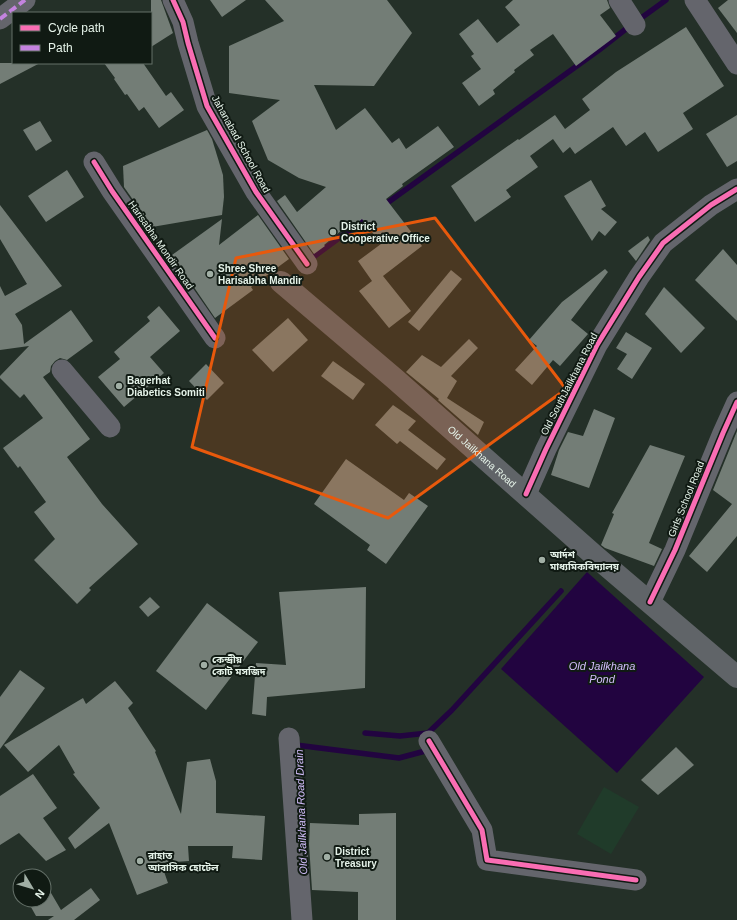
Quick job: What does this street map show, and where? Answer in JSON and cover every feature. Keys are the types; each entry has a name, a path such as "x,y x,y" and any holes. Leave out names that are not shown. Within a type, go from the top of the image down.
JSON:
{"main road":[{"name":"Old Jailkhana Road","path":"281,282 395,379 595,556 737,677"}],"street":[{"path":"0,18 25,0"},
{"name":"Jahanabad School Road","path":"173,0 183,22 207,106 256,192 307,264"},
{"path":"619,0 635,25"},
{"path":"695,0 737,64"},
{"name":"Harisabha Mondir Road","path":"94,162 215,338"},
{"name":"Old SouthJailkhana Road","path":"526,494 546,449 597,345 639,277 663,244 711,205 737,189"},
{"path":"62,370 110,426"},
{"name":"Girls School Road","path":"650,602 675,550 737,402"},
{"path":"289,738 302,920"},
{"path":"429,741 482,830 487,860 636,880"}],"highlighted area":[{"path":"435,218 566,389 388,518 192,447 236,258"}],"shaded area":[{"path":"604,787 639,807 611,854 577,834"}],"water":[{"name":"Old Jailkhana Pond","path":"587,572 704,677 617,773 501,669"}],"building":[{"path":"151,0 161,0 173,33 152,46 152,12"},
{"path":"210,0 246,0 222,17"},
{"path":"265,0 387,0 412,33 374,86 314,85 336,130 365,108 392,143 399,138 406,149 438,126 454,147 402,184 403,186 386,199 422,246 383,276 411,311 389,328 359,291 372,281 358,261 381,244 362,219 351,228 348,225 314,254 277,201 285,195 297,212 326,187 299,178 268,160 252,121 280,100 229,93 229,46 284,21"},
{"path":"513,0 607,0 610,8 600,15 616,36 576,66 553,34 530,50 534,55 514,70 515,72 493,90 495,94 479,106 462,83 481,69 471,56 474,54 459,34 478,19 497,43 520,25 505,7"},
{"path":"728,0 737,0 737,33 718,8"},
{"path":"686,27 724,86 683,113 693,129 658,152 645,132 626,146 613,127 575,154 570,147 563,153 553,139 530,156 538,167 506,190 511,197 475,222 451,186 555,115 565,129 590,110 582,99 616,72"},
{"path":"0,63 38,64 0,84"},
{"path":"105,64 144,64 166,96 171,92 184,110 159,128 144,107 139,111 127,94 125,95 114,79 115,78"},
{"path":"737,115 737,161 727,167 706,134"},
{"path":"40,121 52,141 36,151 23,130"},
{"path":"207,130 212,139 223,175 224,197 222,215 152,227 124,187 123,166"},
{"path":"67,170 84,197 46,222 28,196"},
{"path":"591,180 606,206 601,209 617,222 605,236 599,231 592,241 564,196"},
{"path":"0,205 62,286 15,314 22,325 24,344 71,310 93,341 67,360 60,358 55,361 51,366 50,372 43,377 90,439 67,457 102,504 138,544 89,588 91,590 77,604 34,560 55,539 34,512 46,502 20,466 18,468 3,448 43,418 24,394 20,398 0,378 0,376 29,346 0,350 0,286 5,296 27,284 0,239"},
{"path":"258,215 289,259 251,287 253,290 215,318 172,255 222,219 219,245"},
{"path":"648,236 650,240 636,261 628,251"},
{"path":"723,249 737,265 737,321 695,280"},
{"path":"605,269 608,272 571,320 588,334 560,366 553,360 532,385 515,370 537,346 529,340 562,302"},
{"path":"451,270 462,279 419,331 408,322"},
{"path":"664,287 705,328 681,353 645,314"},
{"path":"159,306 180,331 150,357 164,373 124,407 98,377 120,359 114,352 150,321 147,317"},
{"path":"288,318 308,340 273,372 252,350"},
{"path":"626,332 652,348 632,379 617,369 627,354 616,348"},
{"path":"469,339 478,348 451,376 457,381 447,398 484,422 478,435 438,400 439,399 406,372 422,355 441,367"},
{"path":"333,361 365,384 353,400 321,376"},
{"path":"206,364 224,383 207,400 189,381"},
{"path":"393,405 416,421 408,430 446,459 437,470 400,441 397,444 375,425"},
{"path":"594,409 615,418 589,488 551,475 559,450 568,432 583,436"},
{"path":"737,431 737,536 707,572 689,556 732,504 713,490"},
{"path":"650,445 685,456 649,543 662,549 654,566 605,548 601,545 614,514 612,513"},
{"path":"346,459 404,500 409,493 428,506 386,564 367,550 370,545 314,504"},
{"path":"366,587 365,688 267,697 266,716 252,714 256,663 286,665 279,592"},
{"path":"150,597 160,607 148,617 139,607"},
{"path":"207,603 258,642 206,710 156,671"},
{"path":"20,670 45,688 0,749 0,697"},
{"path":"115,681 133,703 128,708 156,751 155,752 181,814 187,762 210,759 216,781 216,813 265,816 262,860 232,858 233,846 188,846 189,861 161,863 168,883 137,895 109,823 75,849 68,838 100,808 73,774 75,773 59,745 28,772 4,745 83,698 86,704"},
{"path":"676,747 694,765 658,795 641,780"},
{"path":"33,774 57,808 43,818 66,850 46,861 19,833 0,845 0,796"},
{"path":"396,813 396,920 358,920 358,892 312,890 309,844 310,823 359,825 359,814"},
{"path":"91,888 100,900 74,920 48,920 54,916 36,916 32,908 52,908 52,895 61,910"}],"waterway":[{"path":"637,21 666,0"},
{"path":"383,206 599,50 631,25"},
{"path":"308,261 369,216"},
{"name":"Old Jailkhana Road Drain","path":"365,733 400,736 428,733 452,710 561,591"},
{"name":"Old Jailkhana Road Drain","path":"296,748 296,745 399,758 429,750"}],"marked path":[{"path":"0,19 25,0"}],"cycle path":[{"path":"173,0 183,22 207,106 256,192 307,264"},
{"path":"94,162 112,191 215,338"},
{"path":"526,494 546,449 597,345 639,277 663,243 711,205 737,189"},
{"path":"650,602 675,550 737,402"},
{"path":"429,741 482,830 487,860 636,880"}],"place":[{"name":"District Cooperative Office","path":"333,232"},
{"name":"Shree Shree Harisabha Mandir","path":"210,274"},
{"name":"Bagerhat Diabetics Somiti","path":"119,386"},
{"name":"আর্দশ মাধ্যমিকবিদ্যালয়","path":"542,560"},
{"name":"কেন্দ্রীয় কোট মসজিদ","path":"204,665"},
{"name":"District Treasury","path":"327,857"},
{"name":"রাহাত আবাসিক হোটেল","path":"140,861"}]}
